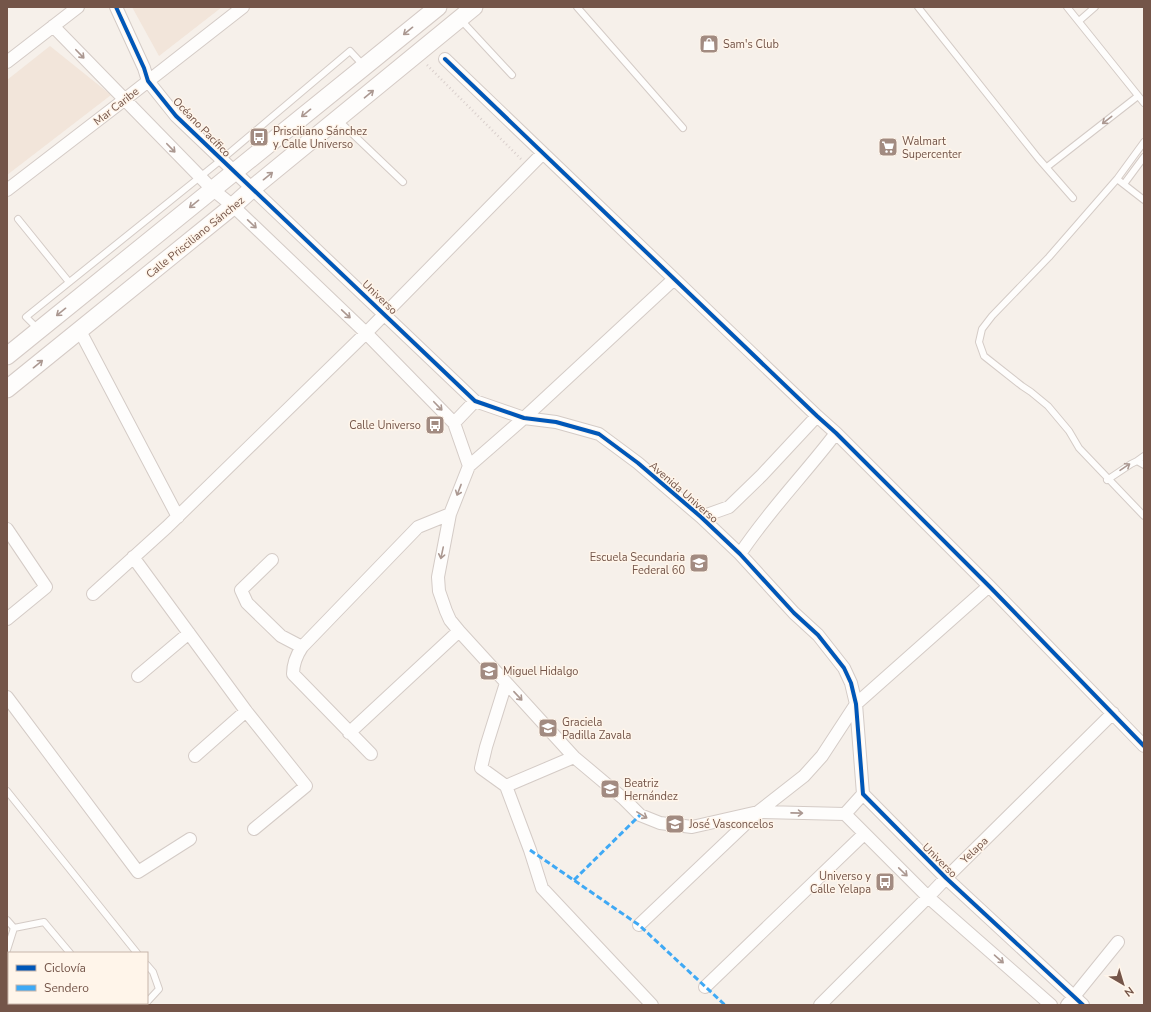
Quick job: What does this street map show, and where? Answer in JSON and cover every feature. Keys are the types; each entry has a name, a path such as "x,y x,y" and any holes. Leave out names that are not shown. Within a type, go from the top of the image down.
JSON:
{"main road":[{"path":"7,356 39,330 78,284 212,189 364,67 422,12 438,7"},
{"name":"Calle Prisciliano Sánchez","path":"7,389 233,206 474,7"}],"street":[{"path":"7,62 78,7"},
{"name":"Océano Pacífico","path":"116,7 144,68 148,81 176,116 234,172"},
{"name":"Mar Caribe","path":"7,190 243,7"},
{"path":"53,26 199,177 233,206 366,333 454,423 469,466"},
{"path":"445,59 836,432 989,586 1144,746"},
{"path":"93,594 178,517 366,333 543,153"},
{"name":"Universo","path":"234,172 253,188 475,401 524,418"},
{"path":"674,279 524,418 469,466 450,514 439,564 439,591 450,620 574,757 624,799 640,815 660,823 692,827 758,812 845,814 928,897 1051,1005"},
{"path":"80,331 178,517"},
{"path":"454,423 475,401"},
{"path":"701,517 729,507 762,475 818,416"},
{"name":"Avenida Universo","path":"524,418 556,422 600,434 701,517 740,554 794,612 818,635 844,668 851,683 856,704"},
{"path":"740,554 774,507 814,462 836,432"},
{"path":"371,754 292,674 293,665 297,654 302,647 418,526 450,514"},
{"path":"7,529 46,587 7,619"},
{"path":"133,557 246,711 306,786 254,829"},
{"path":"272,560 241,590 247,603 281,636 302,647"},
{"path":"640,926 758,812 804,776 822,756 856,704 989,586"},
{"path":"348,732 459,631"},
{"path":"138,676 189,632"},
{"path":"506,683 481,768 506,786 530,850 542,888 652,1005"},
{"path":"7,697 138,872 190,839"},
{"path":"845,814 863,794 856,704"},
{"path":"195,756 246,711"},
{"name":"Yelapa","path":"820,1005 1113,713"},
{"path":"506,786 574,757"},
{"name":"Universo","path":"863,794 1070,1001 1083,1005"},
{"path":"705,987 864,834"},
{"path":"1070,1001 1118,942"}],"lane":[{"path":"577,7 683,128"},
{"path":"918,7 1073,198"},
{"path":"1067,7 1144,103"},
{"path":"1079,22 1095,7"},
{"path":"460,19 512,75"},
{"path":"18,219 78,284 199,177 350,51 364,67"},
{"path":"1047,167 1138,96"},
{"path":"338,120 403,182"},
{"path":"1144,142 1117,179 1049,258 992,316 982,329 979,342 984,356 1048,406 1069,431 1079,448 1107,480 1144,516"},
{"path":"1124,184 1144,157"},
{"path":"1117,179 1144,200"},
{"path":"1107,480 1144,456"},
{"path":"1137,461 1144,465"},
{"path":"7,791 137,952"},
{"path":"7,920 14,928"},
{"path":"14,928 44,922 69,952"},
{"path":"7,950 14,928"},
{"path":"148,966 153,972 158,989 148,1001"}],"path":[{"path":"417,54 529,168"}],"shaded area":[{"path":"132,7 222,7 159,56"},
{"path":"50,46 111,95 7,175 7,80"}],"marked path":[{"path":"574,880 640,815"},
{"path":"530,850 639,925 725,1005"}],"cycle path":[{"path":"116,7 144,68 148,81 176,116 475,401 524,418 556,422 599,434 638,463 701,517 740,554 794,613 818,635 844,668 851,683 856,704 863,794 946,878 1083,1005"},
{"path":"445,59 836,433 989,586 1144,746"}],"place":[{"name":"Sam's Club","path":"709,44"},
{"name":"Prisciliano Sánchez y Calle Universo","path":"259,137"},
{"name":"Walmart Supercenter","path":"888,147"},
{"name":"Calle Universo","path":"435,425"},
{"name":"Escuela Secundaria Federal 60","path":"699,563"},
{"name":"Miguel Hidalgo","path":"489,671"},
{"name":"Graciela Padilla Zavala","path":"548,728"},
{"name":"Beatriz Hernández","path":"610,789"},
{"name":"José Vasconcelos","path":"675,824"},
{"name":"Universo y Calle Yelapa","path":"885,882"}]}
